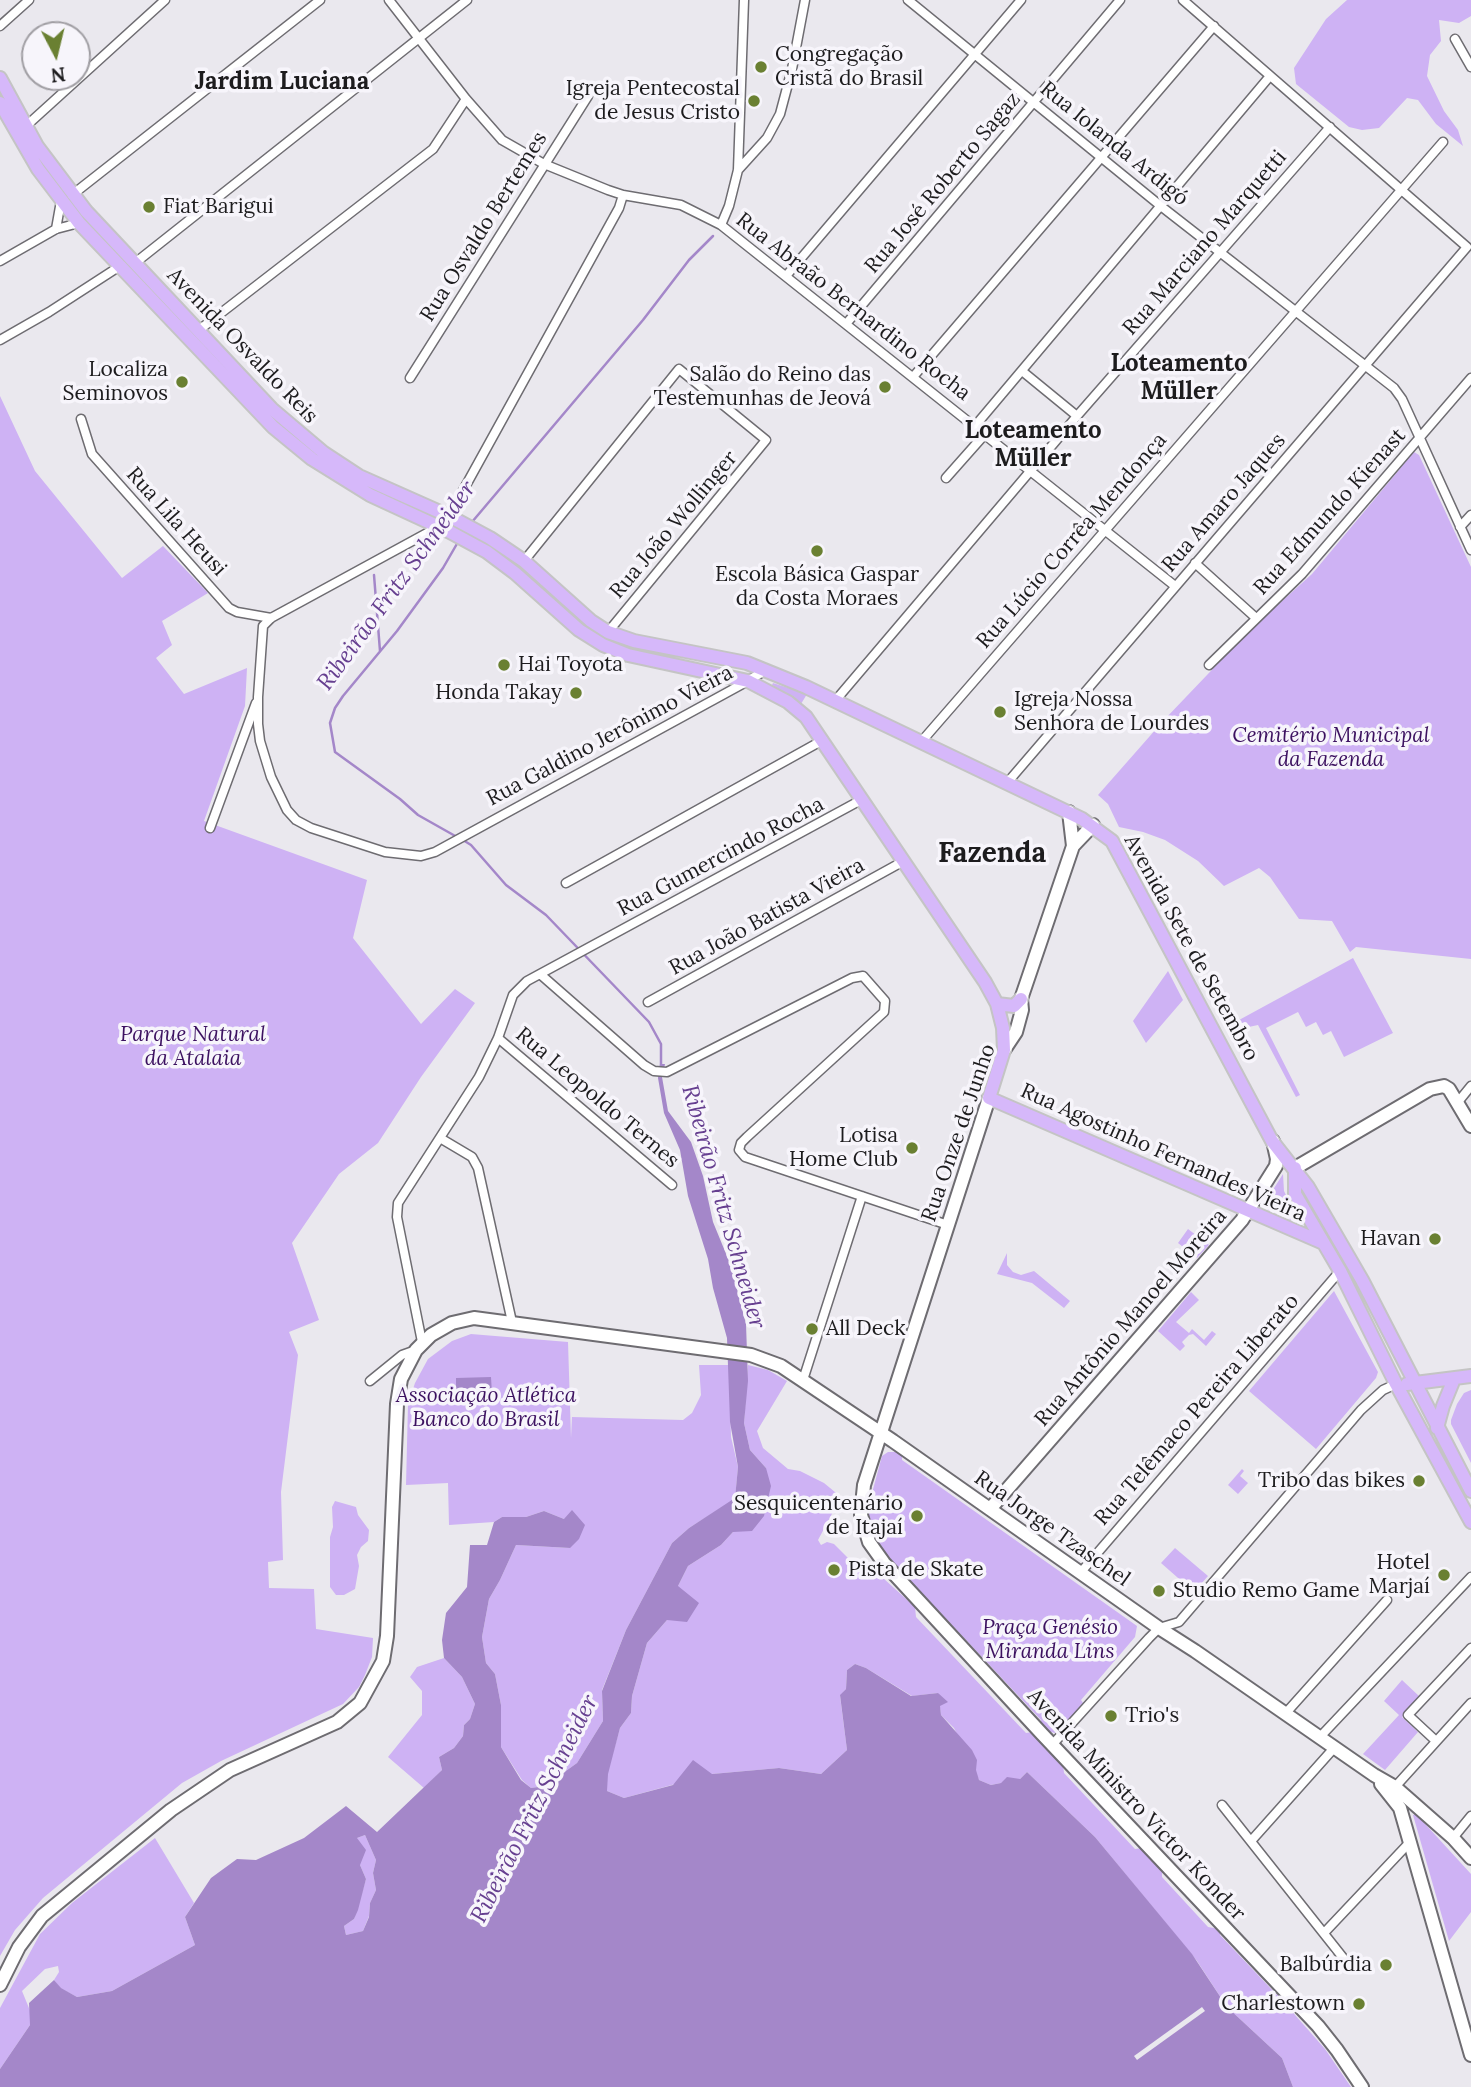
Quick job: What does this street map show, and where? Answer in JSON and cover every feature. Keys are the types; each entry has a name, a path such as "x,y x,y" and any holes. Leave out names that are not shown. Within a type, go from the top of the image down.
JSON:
{"main road":[{"name":"Avenida Osvaldo Reis","path":"0,79 79,223 258,411 293,444 330,472 370,495 470,542 507,567 579,630 603,645 628,655 748,681 788,702 806,717 998,1004"},
{"name":"Avenida Osvaldo Reis","path":"0,103 26,151 66,198 135,263 272,409 305,439 359,476 479,531 524,561 591,621 608,632 634,641 729,658 830,699"},
{"path":"806,717 811,704 830,699"},
{"name":"Avenida Sete de Setembro","path":"830,699 1069,812 1093,825 1116,847 1272,1141 1295,1168 1362,1280 1471,1491"},
{"name":"Rua Onze de Junho","path":"1069,812 1073,846"},
{"name":"Rua Onze de Junho","path":"881,1433 1004,1050 1016,1032 1022,1010 1021,999 1073,846 1093,825"},
{"path":"1004,1050 998,1004 1014,1006 1021,999"},
{"path":"1471,1126 1453,1093 1444,1086 1430,1088 1295,1168 1295,1194 1340,1271 1396,1384 1471,1522"},
{"name":"Rua Agostinho Fernandes Vieira","path":"989,1098 1321,1242"},
{"name":"Rua Antônio Manoel Moreira","path":"990,1509 1248,1212 1276,1166 1272,1141"},
{"name":"Rua Jorge Tzaschel","path":"419,1346 440,1329 474,1318 751,1355 772,1361 881,1433 1374,1775"},
{"path":"0,1985 19,1947 42,1916 170,1810 230,1770 337,1722 351,1712 368,1691 383,1661 387,1636 398,1391 406,1367 419,1346"},
{"path":"1396,1384 1471,1376"},
{"path":"1437,1428 1454,1379"},
{"name":"Avenida Ministro Victor Konder","path":"881,1433 861,1497 861,1515 869,1542 884,1563 1318,2026 1362,2087"},
{"path":"1374,1775 1395,1787 1471,1858"},
{"path":"1374,1775 1400,1808 1471,2055"}],"street":[{"path":"0,26 29,0"},
{"path":"149,0 157,7"},
{"path":"25,127 165,0"},
{"path":"56,229 66,198 320,0"},
{"name":"Rua Abraão Bernardino Rocha","path":"389,0 466,99 502,139 544,164 623,195 681,205 722,225 1175,586"},
{"path":"135,263 467,0"},
{"path":"722,225 738,170 744,0"},
{"path":"738,170 766,138 780,114 805,0"},
{"name":"Rua Iolanda Ardigó","path":"908,0 1104,157 1162,207 1398,393 1471,550"},
{"path":"786,276 1021,0"},
{"name":"Rua José Roberto Sagaz","path":"846,324 1120,0"},
{"path":"1183,0 1401,190"},
{"path":"914,377 1214,26"},
{"path":"1455,39 1471,67"},
{"path":"975,426 1270,76"},
{"name":"Rua Osvaldo Bertemes","path":"410,378 588,96"},
{"path":"199,330 433,149 466,99"},
{"name":"Rua Marciano Marquetti","path":"830,699 1031,472 1329,127"},
{"name":"Rua Lúcio Corrêa Mendonça","path":"921,742 1443,142"},
{"name":"Rua Amaro Jaques","path":"1007,782 1467,247 1401,190"},
{"path":"453,518 619,208 623,195"},
{"path":"0,261 56,229 79,223"},
{"path":"0,340 120,266"},
{"name":"Rua João Wollinger","path":"524,561 679,369 766,440 608,632"},
{"path":"1022,371 1077,416"},
{"name":"Rua Edmundo Kienast","path":"1209,665 1302,574 1471,378"},
{"name":"Rua Lila Heusi","path":"81,419 92,454 229,608 271,618"},
{"path":"946,478 985,434"},
{"path":"1460,527 1471,515"},
{"path":"210,828 258,697 262,631 265,623 444,529"},
{"path":"1195,563 1256,618"},
{"name":"Rua Galdino Jerônimo Vieira","path":"258,697 260,741 271,777 286,810 296,820 311,828 385,852 421,856 435,852 764,671"},
{"path":"566,883 823,740"},
{"name":"Rua Gumercindo Rocha","path":"419,1346 396,1210 400,1198 480,1077 498,1038 513,995 527,981 861,800"},
{"name":"Rua João Batista Vieira","path":"648,1002 902,862"},
{"path":"540,974 654,1071 667,1072 863,976 885,1001 884,1013 747,1137 739,1150 745,1157 948,1225"},
{"name":"Rua Leopoldo Ternes","path":"498,1038 672,1185"},
{"path":"1458,1102 1471,1086"},
{"path":"440,1138 472,1157 478,1168 512,1322"},
{"path":"803,1380 862,1196"},
{"name":"Rua Telêmaco Pereira Liberato","path":"1081,1572 1340,1271"},
{"path":"370,1381 402,1355 419,1346"},
{"path":"1052,1745 1159,1628 1179,1622 1361,1410 1383,1390 1396,1384"},
{"path":"1319,1738 1471,1577"},
{"path":"1285,1714 1387,1600"},
{"path":"1436,1741 1408,1715 1471,1648"},
{"path":"1395,1787 1471,1703"},
{"path":"1251,1841 1334,1748"},
{"path":"1222,1805 1348,1964"},
{"path":"1452,1838 1471,1816"},
{"path":"1324,1933 1410,1842"}],"green space":[{"path":"1347,0 1471,0 1471,16 1459,23 1439,20 1441,41 1430,55 1427,76 1444,111 1458,130 1463,146 1436,124 1418,100 1407,98 1379,128 1362,130 1349,127 1296,84 1294,68 1326,19"},
{"name":"Parque Natural da Atalaia","path":"0,396 35,471 122,578 163,546 208,593 162,621 172,645 156,658 184,694 247,668 245,706 204,821 367,880 353,938 421,1024 455,989 475,1003 421,1077 378,1143 339,1174 292,1243 319,1320 289,1332 298,1355 281,1492 283,1560 268,1562 269,1588 314,1589 316,1629 373,1638 372,1657 365,1675 359,1687 343,1704 221,1761 182,1783 43,1898 15,1930 0,1956"},
{"name":"Cemitério Municipal da Fazenda","path":"1414,452 1419,455 1471,567 1471,959 1356,947 1350,952 1332,921 1299,919 1270,877 1259,868 1224,886 1198,861 1165,840 1119,827 1108,804 1098,795 1164,720 1250,630 1312,574"},
{"path":"773,683 807,694 801,704 772,685"},
{"path":"1353,958 1393,1033 1344,1057 1331,1031 1323,1035 1316,1022 1306,1027 1298,1012 1266,1028 1300,1095 1296,1097 1258,1025 1230,1031 1228,1026"},
{"path":"1168,971 1183,1000 1146,1043 1133,1021"},
{"path":"1283,1174 1284,1191 1300,1224 1262,1207"},
{"path":"1188,1229 1209,1245 1197,1258 1178,1243"},
{"path":"1007,1253 1007,1265 1013,1272 1021,1275 1034,1271 1070,1301 1064,1308 1032,1283 997,1274"},
{"path":"1334,1291 1378,1372 1376,1378 1316,1449 1249,1391"},
{"path":"1191,1292 1199,1300 1176,1322 1189,1333 1192,1329 1204,1340 1212,1331 1216,1334 1206,1346 1193,1334 1189,1335 1182,1342 1185,1346 1180,1351 1158,1331"},
{"name":"Associação Atlética Banco do Brasil","path":"471,1334 568,1342 571,1438 572,1417 683,1420 692,1413 701,1395 699,1365 729,1365 731,1437 738,1467 735,1499 689,1528 672,1543 626,1630 602,1690 603,1721 577,1763 545,1786 531,1788 522,1780 501,1747 501,1705 495,1674 486,1663 482,1637 489,1599 516,1545 570,1548 564,1519 544,1511 526,1517 502,1517 494,1522 449,1525 448,1483 406,1485 408,1404 415,1383 428,1359 452,1341"},
{"path":"748,1365 768,1370 787,1381 757,1431 763,1448 788,1469 800,1471 824,1483 841,1497 818,1540 821,1545 827,1542 834,1544 864,1574 877,1568 883,1573 883,1578 915,1607 916,1617 1026,1733 1033,1732 1063,1764 1064,1773 1135,1849 1142,1848 1162,1869 1162,1877 1208,1927 1220,1929 1220,1935 1277,1995 1281,1995 1288,2007 1325,2049 1351,2087 1293,2087 1282,2058 1227,2007 1197,1961 1095,1837 1027,1772 1020,1779 991,1785 979,1780 954,1728 941,1715 938,1693 912,1696 855,1664 847,1670 846,1689 840,1696 847,1750 821,1774 779,1768 712,1774 624,1798 607,1791 607,1774 620,1728 631,1713 632,1696 647,1643 667,1620 688,1566 721,1545 733,1532 766,1468 750,1450 744,1423"},
{"path":"1471,1390 1471,1463 1451,1420 1464,1393"},
{"name":"Praça Genésio Miranda Lins","path":"888,1452 896,1452 902,1456 902,1460 1137,1626 1135,1637 1081,1700 1083,1703 1059,1731 1048,1731 1041,1725 1041,1720 895,1565 891,1566 878,1549 870,1529 868,1508 882,1456"},
{"path":"1242,1469 1244,1471 1240,1476 1248,1483 1238,1494 1228,1485"},
{"path":"335,1501 356,1507 358,1515 369,1530 368,1541 357,1555 359,1566 355,1589 344,1595 336,1595 330,1587 330,1537 333,1527 332,1507"},
{"path":"1175,1548 1208,1576 1194,1592 1161,1563"},
{"path":"444,1658 462,1677 475,1704 470,1719 464,1725 463,1736 454,1748 439,1757 442,1770 424,1788 388,1757 422,1715 422,1691 410,1677 417,1667"},
{"path":"1402,1680 1420,1697 1402,1717 1418,1732 1385,1770 1363,1754 1399,1715 1384,1701"},
{"path":"1416,1814 1471,1874 1471,1912 1449,1941 1413,1815"},
{"path":"365,1835 376,1860 373,1873 376,1890 363,1931 346,1935 344,1926 354,1919 366,1879 360,1865 357,1838"},
{"path":"155,1838 194,1903 185,1917 195,1945 112,1991 77,1997 60,1988 54,1980 59,1972 58,1966 45,1969 22,1991 31,2013 30,2025 0,2069 0,2008 40,1934 72,1903"}],"water":[{"path":"660,1064 665,1064 662,1077 668,1111 691,1142 703,1176 713,1222 731,1266 746,1324 748,1381 744,1423 750,1450 766,1468 771,1486 764,1516 752,1531 733,1532 721,1545 688,1566 678,1586 699,1603 687,1622 667,1620 647,1643 632,1696 631,1713 620,1728 608,1774 607,1791 624,1798 673,1785 693,1760 712,1774 779,1768 821,1774 847,1750 840,1695 846,1689 847,1670 855,1664 911,1696 938,1693 948,1702 940,1706 941,1715 972,1750 977,1760 979,1780 991,1785 1001,1783 1007,1777 1020,1779 1027,1772 1095,1837 1192,1954 1227,2007 1282,2058 1293,2087 0,2087 0,2069 30,2025 29,2003 54,1980 61,1988 77,1997 112,1991 195,1945 185,1917 211,1878 237,1859 256,1860 304,1838 346,1806 377,1832 442,1770 439,1757 454,1748 463,1736 464,1725 470,1719 475,1704 462,1677 444,1658 442,1640 446,1613 467,1587 470,1545 487,1545 494,1522 502,1517 526,1517 544,1511 564,1519 572,1510 585,1525 579,1539 570,1548 516,1545 489,1599 482,1637 486,1663 495,1674 501,1705 501,1747 521,1780 531,1788 545,1786 577,1763 603,1721 602,1691 626,1630 672,1543 689,1528 735,1498 738,1467 730,1422 727,1338 708,1259 688,1196 680,1150 664,1113 658,1078","holes":["365,1835 376,1860 373,1873 376,1890 370,1903 369,1917 363,1931 346,1935 344,1926 354,1919 366,1879 360,1865 366,1850 357,1838"]},
{"path":"491,1377 492,1394 456,1395 456,1378"}],"pier":[{"path":"1202,2007 1205,2011 1137,2060 1134,2056"}],"waterway":[{"name":"Ribeirão Fritz Schneider","path":"472,522 643,320 689,260 713,236"},
{"name":"Ribeirão Fritz Schneider","path":"457,837 418,815 335,752 330,723 343,696 397,631 443,568 458,542"},
{"path":"374,575 380,651"},
{"name":"Ribeirão Fritz Schneider","path":"463,840 471,845 506,885 546,915 649,1022 661,1044 661,1066"}],"place":[{"name":"Congregação Cristã do Brasil","path":"761,67"},
{"name":"Igreja Pentecostal de Jesus Cristo","path":"754,101"},
{"name":"Fiat Barigui","path":"149,207"},
{"name":"Localiza Seminovos","path":"182,382"},
{"name":"Salão do Reino das Testemunhas de Jeová","path":"885,387"},
{"name":"Escola Básica Gaspar da Costa Moraes","path":"817,551"},
{"name":"Hai Toyota","path":"504,665"},
{"name":"Honda Takay","path":"576,693"},
{"name":"Igreja Nossa Senhora de Lourdes","path":"1000,712"},
{"name":"Lotisa Home Club","path":"912,1148"},
{"name":"Havan","path":"1435,1239"},
{"name":"All Deck","path":"812,1329"},
{"name":"Tribo das bikes","path":"1419,1481"},
{"name":"Sesquicentenário de Itajaí","path":"917,1516"},
{"name":"Pista de Skate","path":"834,1570"},
{"name":"Hotel Marjaí","path":"1444,1575"},
{"name":"Studio Remo Game","path":"1159,1591"},
{"name":"Trio's","path":"1111,1716"},
{"name":"Balbúrdia","path":"1386,1965"},
{"name":"Charlestown","path":"1359,2004"}],"district":[{"name":"Jardim Luciana","path":"282,82"},
{"name":"Loteamento Müller","path":"1179,378"},
{"name":"Loteamento Müller","path":"1033,445"},
{"name":"Fazenda","path":"992,854"}]}
